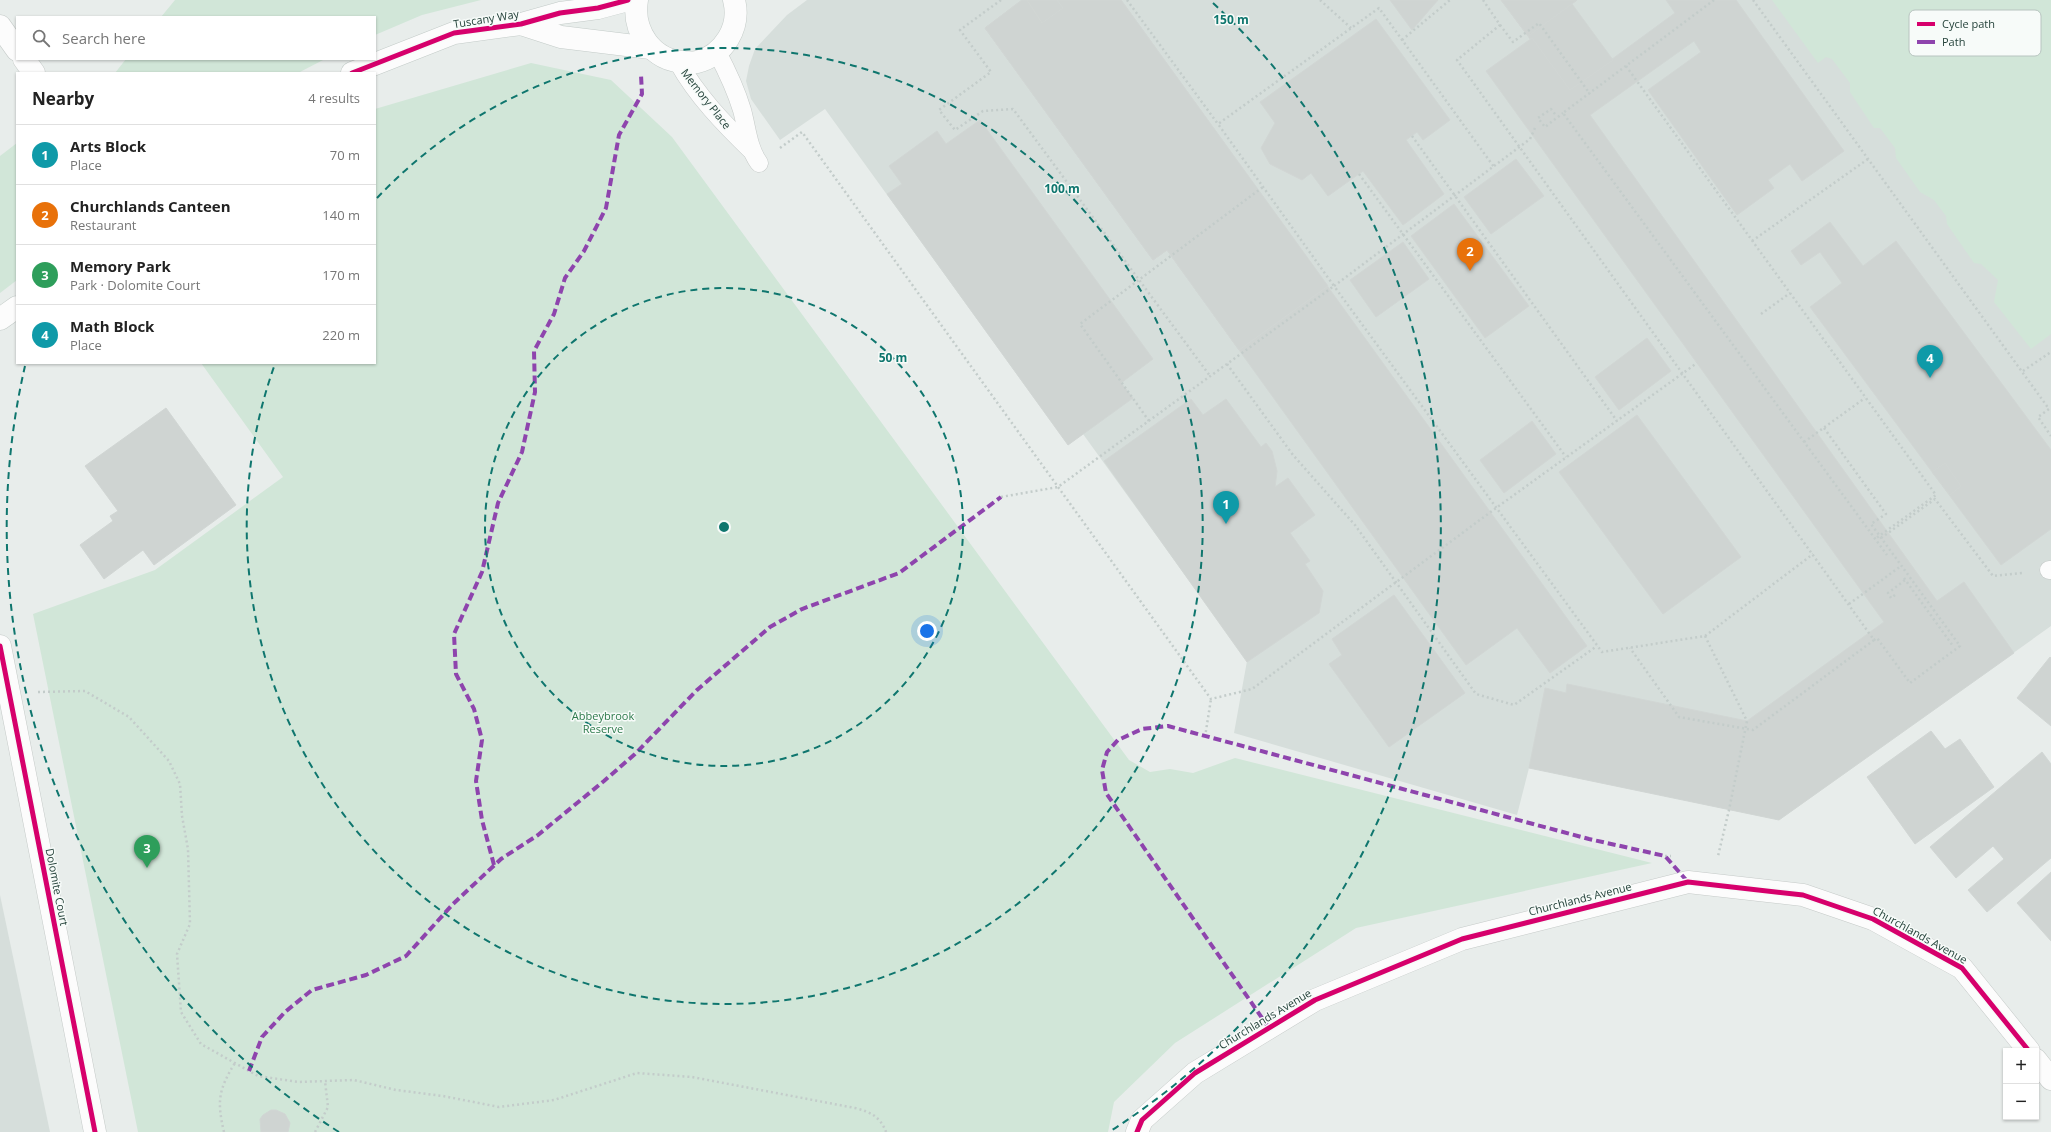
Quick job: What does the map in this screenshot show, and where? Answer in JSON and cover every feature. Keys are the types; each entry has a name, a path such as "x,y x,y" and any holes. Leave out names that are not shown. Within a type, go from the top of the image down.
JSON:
{"street":[{"name":"Tuscany Way","path":"355,72 454,33 521,24 560,13 598,8 628,0"},
{"path":"637,0 638,25 640,34 651,48 666,58 678,62 696,63 716,52 728,40 734,26 739,3"},
{"name":"Tuscany Way","path":"521,24 561,37 651,48"},
{"path":"0,26 16,49"},
{"path":"25,60 33,72"},
{"path":"0,319 16,308"},
{"name":"Dolomite Court","path":"0,646 95,1132"},
{"name":"Churchlands Avenue","path":"1137,1132 1142,1120 1195,1072 1315,1000 1462,939 1688,882 1803,895 1873,919 1962,968 2027,1048"},
{"path":"2039,1064 2051,1079"}],"lane":[{"name":"Memory Place","path":"678,62 686,76 720,121 755,158 742,110 728,74 716,52"}],"path":[{"path":"1000,0 960,30 991,72 940,110 955,130 983,111 1013,109 1210,376"},
{"path":"1127,0 1602,652 1705,636 1813,554"},
{"path":"1320,0 1351,28"},
{"path":"1402,40 1450,0"},
{"path":"1483,0 1513,42 1538,23 1590,94"},
{"path":"1555,114 1551,109 1538,118 1545,128 1714,0"},
{"path":"1753,0 2023,371 2049,409 2038,417 2051,436"},
{"path":"1218,124 1379,8 1494,167"},
{"path":"1500,25 1457,60 1874,640"},
{"path":"1626,66 1936,495 1875,539"},
{"path":"1564,113 1887,555"},
{"path":"1001,497 1058,487 1334,286 1494,167 1530,139 1535,128"},
{"path":"778,150 802,132 1212,699 1205,737"},
{"path":"1412,136 1617,420"},
{"path":"1752,240 1868,158"},
{"path":"1359,174 1566,457"},
{"path":"1149,421 1080,324 1263,187"},
{"path":"1761,314 1790,293"},
{"path":"2023,371 2051,352"},
{"path":"1212,699 1252,689 1496,508 1697,363"},
{"path":"1227,364 1293,455 1355,525 1395,583 1476,694 1514,705 1597,646"},
{"path":"1804,442 1865,398"},
{"path":"1630,648 1678,717 1753,730 1877,638 1910,683 1960,646 1871,524 1886,514 1824,428"},
{"path":"1881,538 1935,499 1993,576 2050,570"},
{"path":"1849,604 1901,566"},
{"path":"1895,595 1891,598 1888,593 1904,579 1953,646"},
{"path":"1941,630 1946,627"},
{"path":"1705,636 1747,721 1720,856 1712,856"},
{"path":"9,692 85,691 129,718 170,761 180,784 182,816 188,849 190,924 177,954 181,1012 201,1044 258,1076 298,1082 354,1080 396,1090 443,1096 499,1107 554,1100 637,1072 692,1077 855,1108 873,1113 883,1124 886,1132"},
{"path":"1665,856 1672,856"},
{"path":"224,1132 219,1110 224,1081 235,1063"},
{"path":"315,1132 328,1107 325,1081"}],"shaded area":[{"path":"807,0 2051,0 2051,626 1779,820 1529,768 1517,815 1234,733 1247,661 1083,434 1068,445 825,109 780,140 751,99 746,81 755,49 787,15"},
{"path":"0,895 50,1132 0,1132"}],"green space":[{"path":"175,0 481,0 422,15 376,35 376,16 162,16"},
{"path":"1772,0 2051,0 2051,334 2031,349 1994,302 1998,280 1981,264 1974,263 1947,224 1946,216 1934,200 1920,192 1896,158 1895,148 1880,128 1874,128 1850,92 1850,83 1832,59 1826,57 1818,63"},
{"path":"125,60 323,60 300,72 116,72"},
{"name":"Abbeybrook Reserve","path":"531,63 611,80 672,137 1129,760 1150,772 1170,769 1193,773 1235,758 1652,863 1356,928 1175,1043 1114,1102 1108,1132 138,1132 33,614 155,570 283,477 202,364 376,364 376,109"},
{"path":"16,144 16,281 0,293 0,156"}],"building":[{"path":"1022,0 1121,0 1587,646 1550,673 1517,628 1466,665 1167,250 1153,260 985,28"},
{"path":"1022,0 1027,0 1042,23 1063,8 1057,0 1121,0 1328,286 1239,350 1167,250 1153,260 985,28"},
{"path":"1390,0 1438,0 1412,30"},
{"path":"1501,0 1577,0 1528,36"},
{"path":"1501,0 1577,0 1528,36"},
{"path":"1666,0 1736,0 1844,151 1802,181 1790,164 1768,180 1774,188 1737,215 1648,90 1701,52 1694,41 1590,115 1937,601 1964,582 2014,653 1779,820 1529,768 1545,688 1566,693 1567,684 1747,721 1884,622 1486,71 1532,38 1570,90 1675,13"},
{"path":"1572,4 1613,60 1570,90 1532,38 1530,39 1528,36"},
{"path":"1376,19 1450,120 1423,140 1417,132 1406,140 1444,194 1403,225 1363,171 1328,196 1311,173 1302,180 1270,164 1261,148 1275,123 1260,102"},
{"path":"980,120 1153,359 1121,383 1133,398 1068,445 887,194 902,184 889,166 937,131 946,144"},
{"path":"1516,159 1544,196 1491,234 1464,197"},
{"path":"1454,204 1529,306 1485,338 1411,236"},
{"path":"1830,222 1863,266 1896,241 2051,450 2051,529 2001,565 1810,307 1842,283 1820,252 1801,265 1791,251"},
{"path":"1403,242 1429,279 1376,317 1350,280"},
{"path":"1647,338 1671,371 1619,410 1595,377"},
{"path":"1191,399 1203,415 1226,399 1261,447 1266,443 1272,451 1277,471 1275,487 1288,478 1315,515 1290,533 1310,561 1305,564 1323,591 1319,613 1247,662 1104,461"},
{"path":"166,408 236,505 154,565 143,550 104,579 80,545 113,521 110,516 118,511 85,466"},
{"path":"1637,415 1741,557 1663,614 1559,472"},
{"path":"1532,421 1556,454 1504,493 1480,460"},
{"path":"1945,463 1961,486 1950,495 1932,472"},
{"path":"1394,595 1465,693 1389,747 1329,664 1342,655 1332,639"},
{"path":"2050,657 2051,658 2051,726 2017,698"},
{"path":"1931,731 1945,749 1960,739 1994,787 1915,844 1867,777"},
{"path":"2042,752 2051,764 2051,858 1987,912 1968,890 2004,859 1993,846 1956,878 1930,847"},
{"path":"2051,872 2051,941 2017,903"},
{"path":"271,1110 276,1110 285,1114 290,1123 288,1132 261,1132 260,1119"}],"marked path":[{"path":"494,865 482,820 476,781 482,740 474,709 456,674 454,634 482,572 498,503 522,452 535,392 534,351 554,314 565,278 584,251 606,208 619,135 642,94 641,75"},
{"path":"249,1071 262,1037 285,1012 312,990 366,975 406,956 453,904 501,859 538,835 604,781 635,754 697,690 770,627 802,609 899,573 1001,497"},
{"path":"1269,1028 1106,793 1102,770 1107,752 1118,740 1142,729 1168,726 1589,839 1665,856 1688,882"}],"cycle path":[{"path":"355,72 454,33 521,24 560,13 598,8 628,0"},
{"path":"0,646 95,1132"},
{"path":"1137,1132 1142,1120 1195,1073 1315,1000 1462,939 1688,882 1803,895 1873,919 1962,968 2027,1048"}],"place":[{"name":"Churchlands Canteen","path":"1470,271"},
{"name":"Math Block","path":"1930,378"},
{"name":"Arts Block","path":"1226,524"},
{"name":"Memory Park","path":"147,868"}]}
